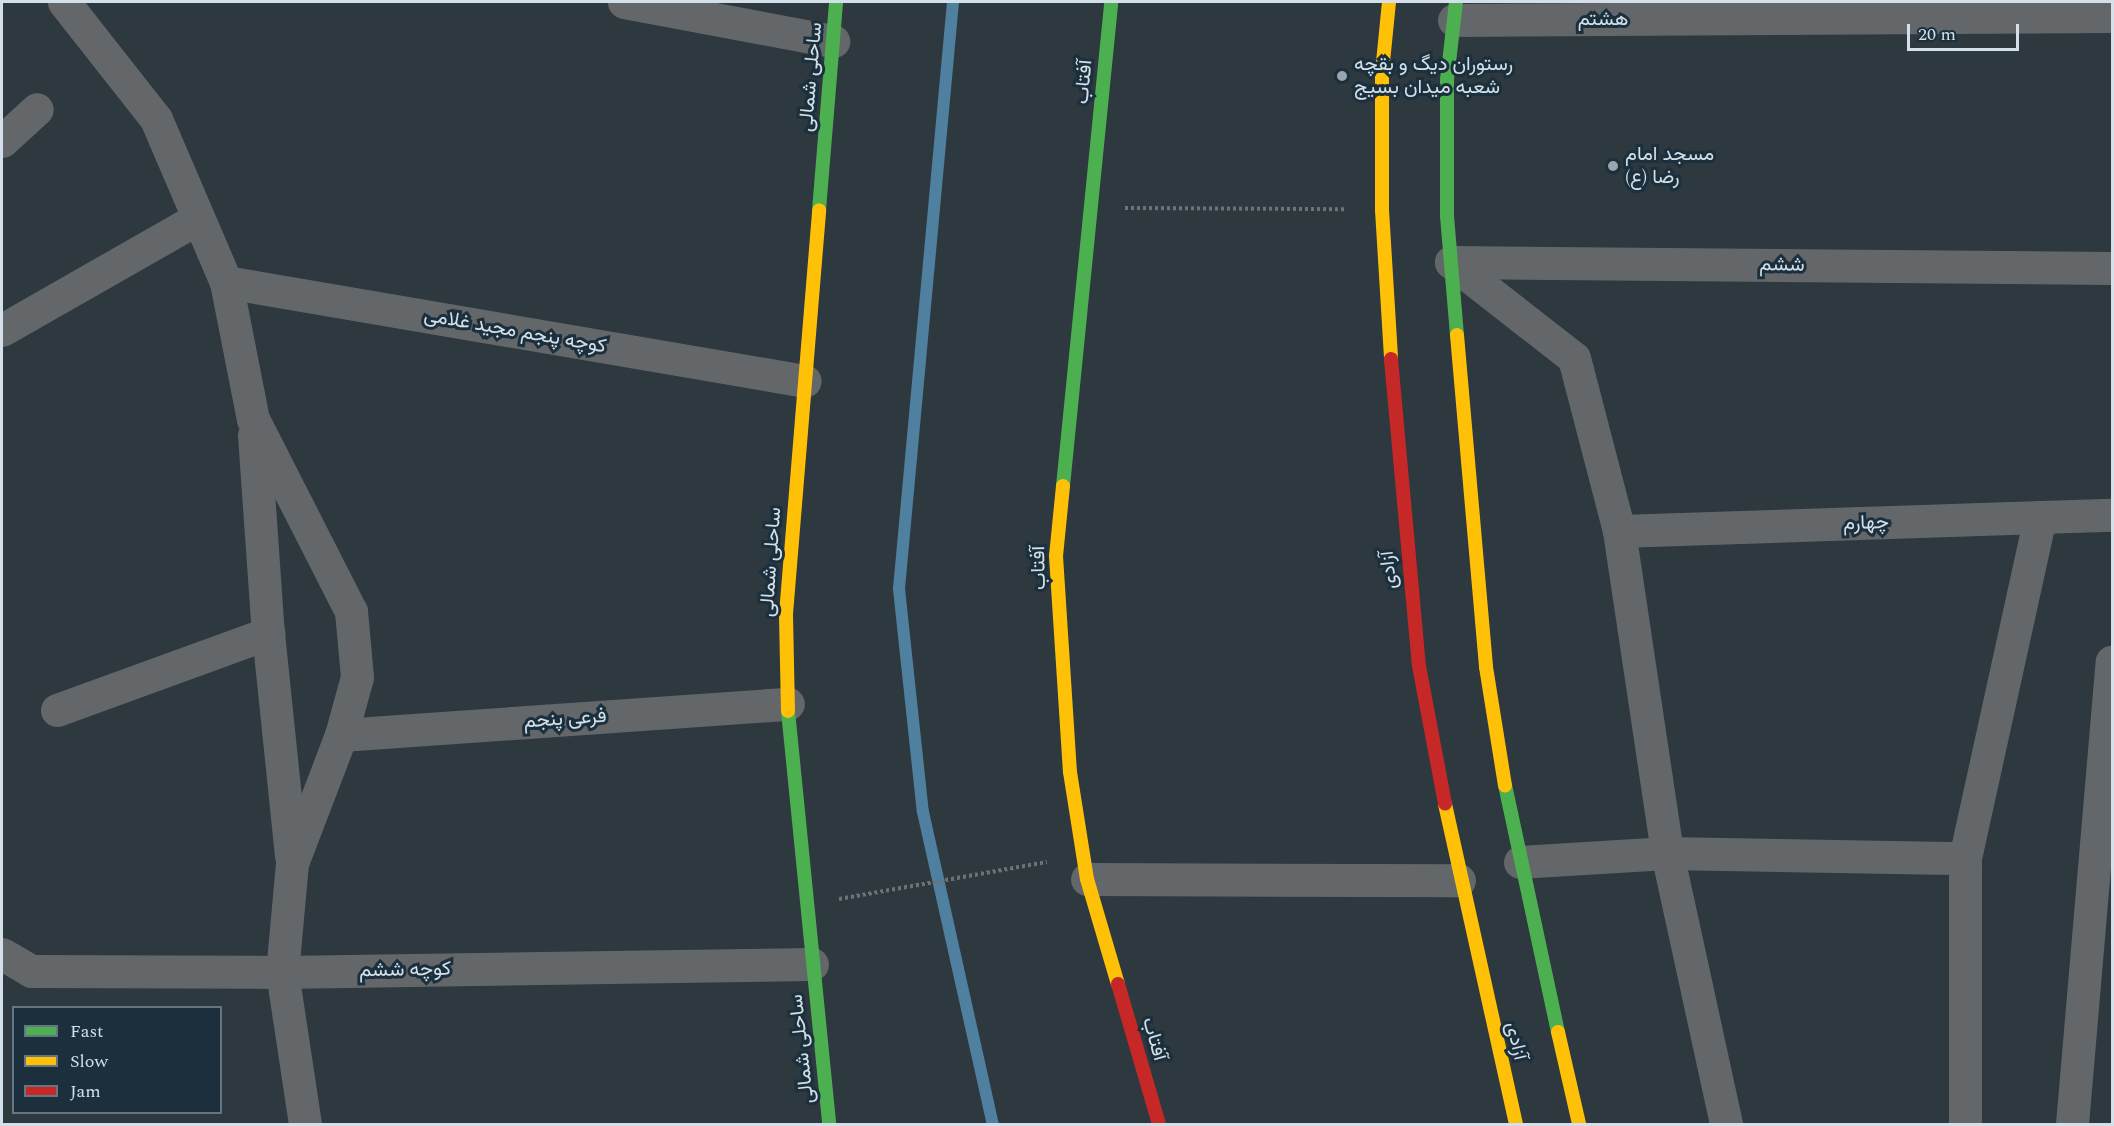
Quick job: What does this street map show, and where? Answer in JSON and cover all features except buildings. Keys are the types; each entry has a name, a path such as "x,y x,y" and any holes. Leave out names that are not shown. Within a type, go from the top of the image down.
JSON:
{"main road":[{"name":"ساحلی شمالی","path":"829,1125 789,749 786,614 836,2"},
{"name":"آفتاب","path":"1111,2 1056,556 1070,772 1085,868 1159,1125"},
{"name":"آزادی","path":"1389,2 1382,72 1382,210 1395,428 1419,666 1459,880 1516,1125"},
{"path":"1455,11 1447,80 1451,262 1486,667 1520,862 1579,1125"}],"street":[{"path":"64,2 156,119 226,282 253,419 268,633 292,863 282,972 305,1125"},
{"path":"624,2 833,40"},
{"name":"هشتم","path":"1455,11 2112,16"},
{"path":"2,141 37,109"},
{"path":"2,330 198,218"},
{"path":"1451,262 1574,358 1619,531 1667,853 1726,1125"},
{"name":"ششم","path":"1451,262 2112,268"},
{"name":"کوچه پنجم مجید غلامی","path":"226,282 805,381"},
{"path":"253,419 351,611 357,677 341,735 292,863"},
{"name":"چهارم","path":"1619,531 2112,515"},
{"path":"1965,1125 1965,858 2040,517"},
{"path":"57,710 268,633"},
{"path":"2072,1125 2108,757 2112,662"},
{"name":"فرعی پنجم","path":"341,735 788,704"},
{"path":"1520,862 1667,853 1965,858"},
{"path":"1085,868 1459,880"},
{"name":"کوچه ششم","path":"2,954 31,971 282,972 812,964"}],"path":[{"path":"1092,207 1382,210"},
{"path":"877,892 994,870 1085,868"}],"waterway":[{"path":"953,2 899,589 923,812 993,1124"}],"traffic: fast":[{"path":"819,210 836,2"},
{"path":"1063,486 1111,2"},
{"path":"1456,2 1447,80 1447,216 1457,335"},
{"path":"788,711 829,1124"},
{"path":"1505,785 1558,1032"}],"traffic: slow":[{"path":"1389,2 1382,72 1382,210 1391,359"},
{"path":"788,711 786,614 819,210"},
{"path":"1457,335 1486,667 1505,785"},
{"path":"1063,486 1056,556 1070,772 1087,879 1118,984"},
{"path":"1445,804 1516,1124"},
{"path":"1558,1032 1579,1124"}],"traffic: jam":[{"path":"1391,359 1419,666 1445,804"},
{"path":"1118,984 1159,1124"}],"place":[{"name":"رستوران دیگ و بقچه شعبه میدان بسیج","path":"1342,76"},
{"name":"مسجد امام رضا (ع)","path":"1613,166"}]}
